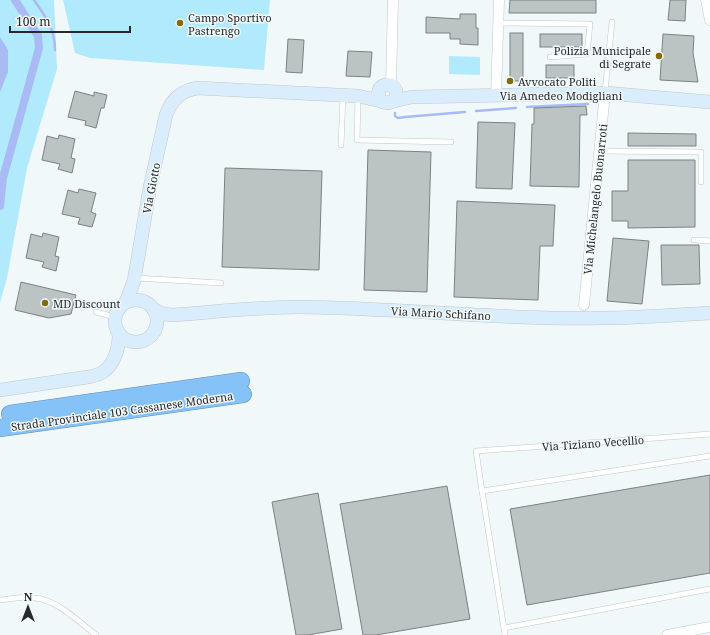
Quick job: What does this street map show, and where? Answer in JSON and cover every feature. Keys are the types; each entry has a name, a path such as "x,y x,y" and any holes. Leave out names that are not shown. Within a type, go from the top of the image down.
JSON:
{"highway":[{"name":"Strada Provinciale 103 Cassanese Moderna","path":"0,416 242,387 0,428"}],"street":[{"path":"388,90 394,0"},
{"path":"496,96 499,0"},
{"path":"706,0 710,20"},
{"name":"Via Amedeo Modigliani","path":"175,99 186,91 198,88 358,96 388,90 412,97 605,93 710,102"},
{"name":"Via Michelangelo Buonarroti","path":"584,305 605,93"},
{"name":"Via Giotto","path":"126,302 134,279 150,187 163,126 169,107 175,99"},
{"path":"134,279 136,292 142,301"},
{"path":"133,300 142,301 153,309 157,319 155,328 152,334 141,341 128,340 119,334 115,326 115,317 119,307 126,302 133,300"},
{"name":"Via Mario Schifano","path":"153,309 164,314 172,315 262,308 297,307 499,316 603,318 710,313"},
{"path":"155,328 172,315"},
{"path":"0,390 96,376 107,368 114,357 118,349 119,334"},
{"path":"114,357 124,346 135,341"},
{"path":"666,635 710,627"}],"lane":[{"path":"605,93 612,22"},
{"path":"498,23 590,24 587,54 550,57"},
{"path":"341,145 343,95"},
{"path":"358,96 357,140 451,142"},
{"path":"600,151 701,152 701,182"},
{"path":"694,240 710,241"},
{"path":"134,279 221,283"},
{"path":"96,312 115,317"},
{"name":"Via Tiziano Vecellio","path":"482,491 476,451 710,434"},
{"path":"505,635 482,491 710,456"},
{"path":"504,628 710,589"},
{"path":"0,600 20,597 34,597 47,600 58,606 96,635"}],"shaded area":[{"path":"0,0 54,0 57,69 27,168 7,278 0,303"},
{"path":"63,0 270,0 264,70 90,58 75,53"},
{"path":"0,37 8,50 8,72 0,92"},
{"path":"449,56 480,57 480,75 449,74"}],"building":[{"path":"510,0 596,0 596,13 509,13"},
{"path":"670,0 686,0 685,21 668,20"},
{"path":"460,14 476,14 478,45 460,44 460,39 450,39 450,33 426,33 426,17 460,19"},
{"path":"510,33 523,33 523,81 510,81"},
{"path":"540,34 582,34 582,47 540,47"},
{"path":"663,34 694,36 693,53 698,82 660,80"},
{"path":"288,39 304,40 302,73 286,72"},
{"path":"348,51 372,52 370,77 346,76"},
{"path":"546,65 574,65 574,78 546,78"},
{"path":"75,91 94,96 94,92 107,95 104,108 101,108 96,128 85,125 86,121 68,117"},
{"path":"586,106 587,115 580,115 579,187 530,186 534,108"},
{"path":"478,122 515,123 512,189 476,188"},
{"path":"628,133 696,134 696,146 628,146"},
{"path":"59,135 75,139 71,158 75,159 72,173 58,169 60,164 42,160 47,136 58,139"},
{"path":"368,150 431,152 427,292 364,290"},
{"path":"628,160 695,160 695,227 628,228 628,221 612,221 612,191 628,191"},
{"path":"225,168 322,171 319,270 222,267"},
{"path":"79,189 96,193 91,212 96,214 92,227 78,224 80,218 62,214 68,190 78,193"},
{"path":"457,201 555,205 553,246 540,246 538,300 454,297"},
{"path":"43,233 59,237 55,256 59,257 56,271 42,267 44,262 26,258 31,234 42,237"},
{"path":"613,238 649,241 642,304 607,301"},
{"path":"661,245 699,245 700,284 662,285"},
{"name":"MD Discount","path":"21,282 76,295 71,314 49,318 15,310"},
{"path":"710,475 710,573 527,605 510,509"},
{"path":"447,486 470,619 376,635 363,635 340,504"},
{"path":"318,493 342,629 308,635 296,635 272,502"}],"waterway":[{"path":"0,206 3,178 39,48 38,36 15,0"},
{"path":"34,0 52,29 55,50"},
{"path":"527,107 588,104"},
{"path":"476,111 516,108"},
{"path":"395,113 395,116 398,118 465,112"}],"place":[{"name":"Campo Sportivo Pastrengo","path":"180,23"},
{"name":"Polizia Municipale di Segrate","path":"659,56"},
{"name":"Avvocato Politi","path":"510,81"},
{"name":"MD Discount","path":"45,303"}]}
